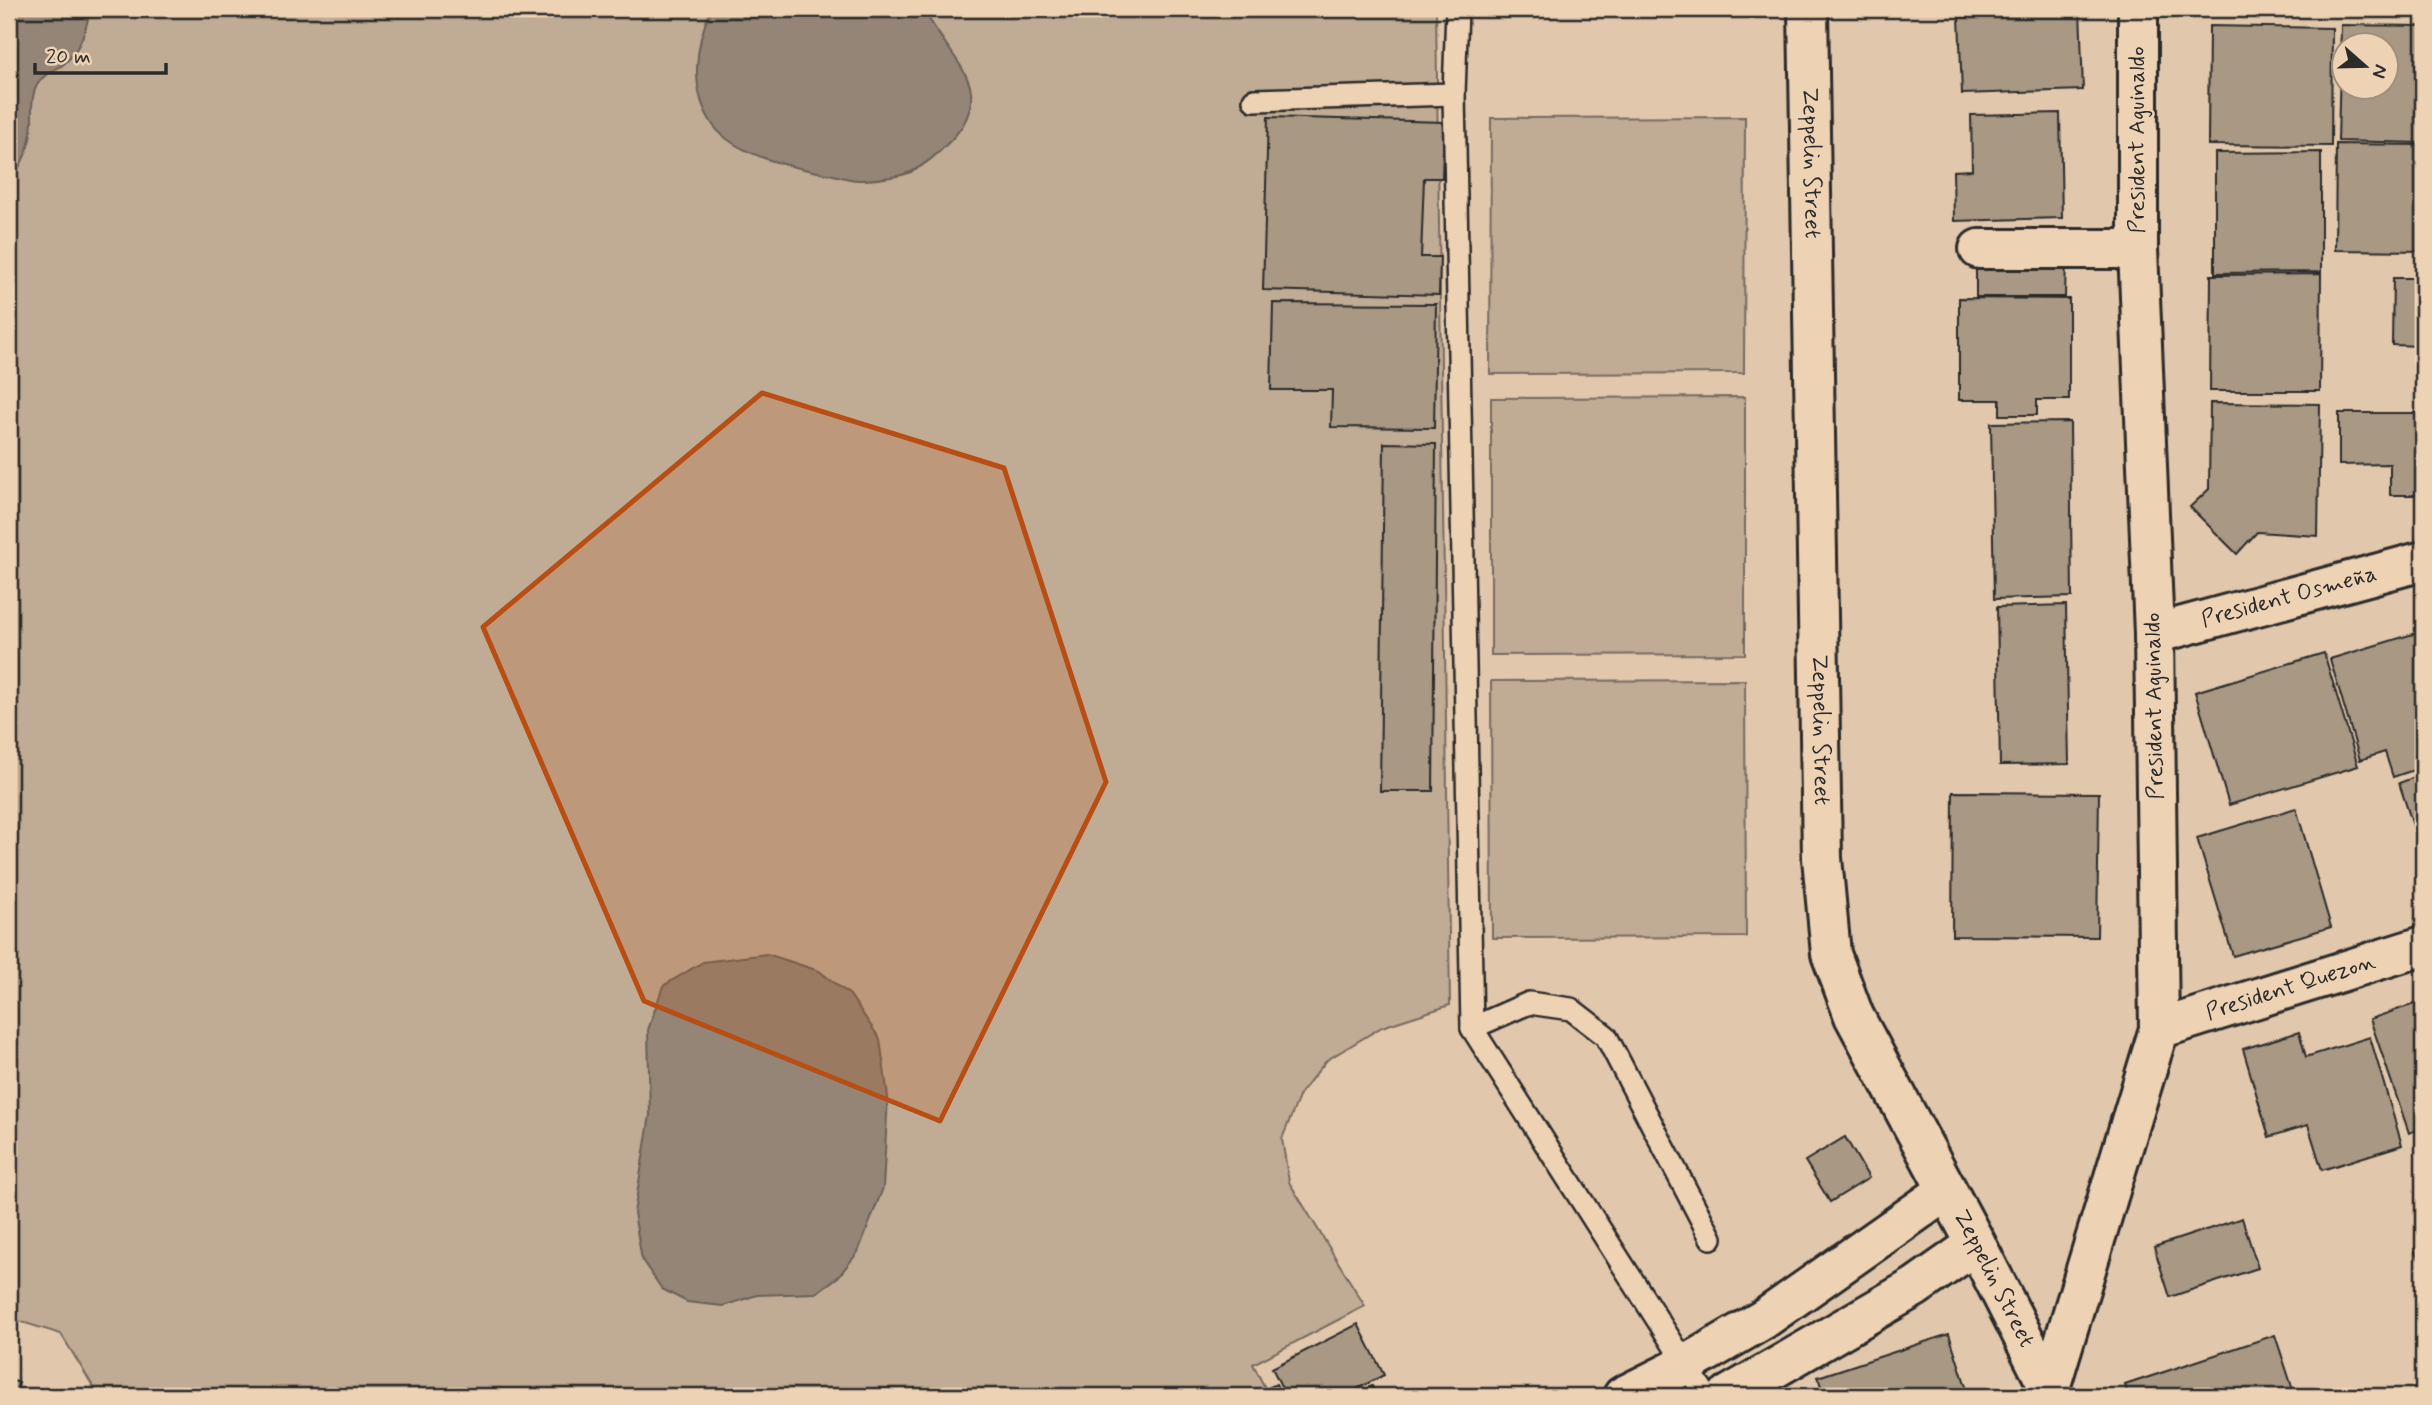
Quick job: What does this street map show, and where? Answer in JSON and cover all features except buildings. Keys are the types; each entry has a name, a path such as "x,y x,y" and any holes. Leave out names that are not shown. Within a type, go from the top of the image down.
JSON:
{"street":[{"name":"Zeppelin Street","path":"1808,9 1822,858 1832,954 1854,1016 1976,1244 2051,1392"},
{"name":"President Aguinaldo","path":"2051,1392 2160,1029 2154,634 2138,249 2138,9"},
{"path":"1979,249 2138,249"},
{"name":"President Osmeña","path":"2154,634 2423,561"},
{"name":"President Quezon","path":"2160,1029 2423,946"},
{"path":"1623,1396 1685,1365 1764,1318 1946,1191"},
{"path":"1727,1396 1915,1287 1976,1244"}],"lane":[{"path":"1457,9 1454,94 1472,1028 1706,1396"},
{"path":"1254,100 1454,94"},
{"path":"1472,1028 1529,1003 1571,1009 1606,1036 1711,1238"}],"highlighted area":[{"path":"762,393 1004,468 1106,782 940,1121 644,1001 483,627"}],"shaded area":[{"path":"9,9 1436,9 1450,1005 1382,1027 1327,1060 1301,1092 1282,1139 1289,1182 1365,1306 1253,1364 1269,1396 99,1396 61,1334 9,1318"},
{"path":"9,9 90,9 85,30 75,51 66,62 44,76 35,89 28,146 23,161 9,181"},
{"path":"711,9 924,9 968,81 971,104 967,117 943,149 911,172 895,176 852,179 785,165 752,153 723,136 713,125 700,97 698,53"},
{"path":"1745,117 1744,373 1490,374 1491,118"},
{"path":"1745,397 1745,654 1491,655 1491,398"},
{"path":"1745,680 1746,937 1492,938 1491,681"},
{"path":"767,954 819,971 850,995 880,1039 888,1097 883,1188 858,1252 838,1277 816,1293 757,1295 723,1306 687,1302 662,1289 642,1260 634,1213 650,1115 648,1030 663,986 703,962"}]}
